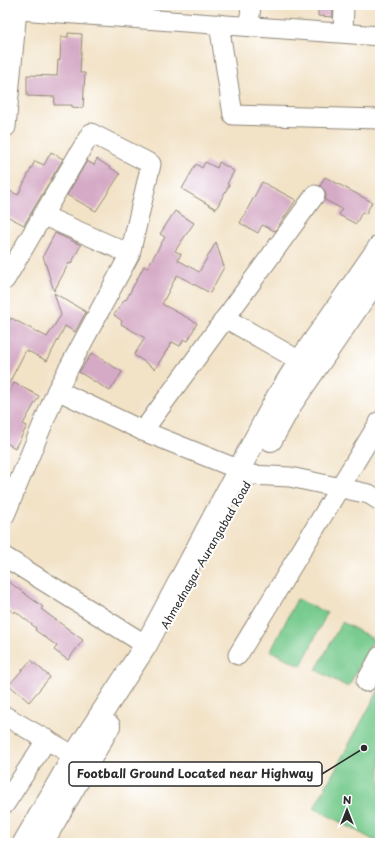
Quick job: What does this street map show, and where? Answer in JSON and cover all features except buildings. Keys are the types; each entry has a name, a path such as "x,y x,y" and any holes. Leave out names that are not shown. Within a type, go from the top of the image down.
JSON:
{"highway":[{"path":"24,843 81,760 245,472 278,396 300,361 380,246"},
{"name":"Ahmednagar Aurangabad Road","path":"42,843 81,760 245,472 380,274"}],"street":[{"path":"249,26 251,5"},
{"path":"343,32 344,5"},
{"path":"6,126 11,10 45,8 219,24 343,32 380,36"},
{"path":"219,24 233,115 380,119"},
{"path":"5,280 91,133 151,164 130,254 57,390 5,515"},
{"path":"143,431 316,195"},
{"path":"42,216 130,254"},
{"path":"225,318 300,361"},
{"path":"57,390 143,431 245,472 290,477 369,494 380,501"},
{"path":"238,655 380,421"},
{"path":"5,557 146,645"},
{"path":"366,682 380,656"},
{"path":"5,716 81,760"},
{"path":"5,804 46,739"}],"green space":[{"path":"297,599 327,613 301,666 271,651"},
{"path":"342,622 374,639 348,687 316,670"},
{"path":"380,688 380,843 379,843 314,808"}],"place":[{"name":"Football Ground Located near Highway","path":"364,748"}]}
